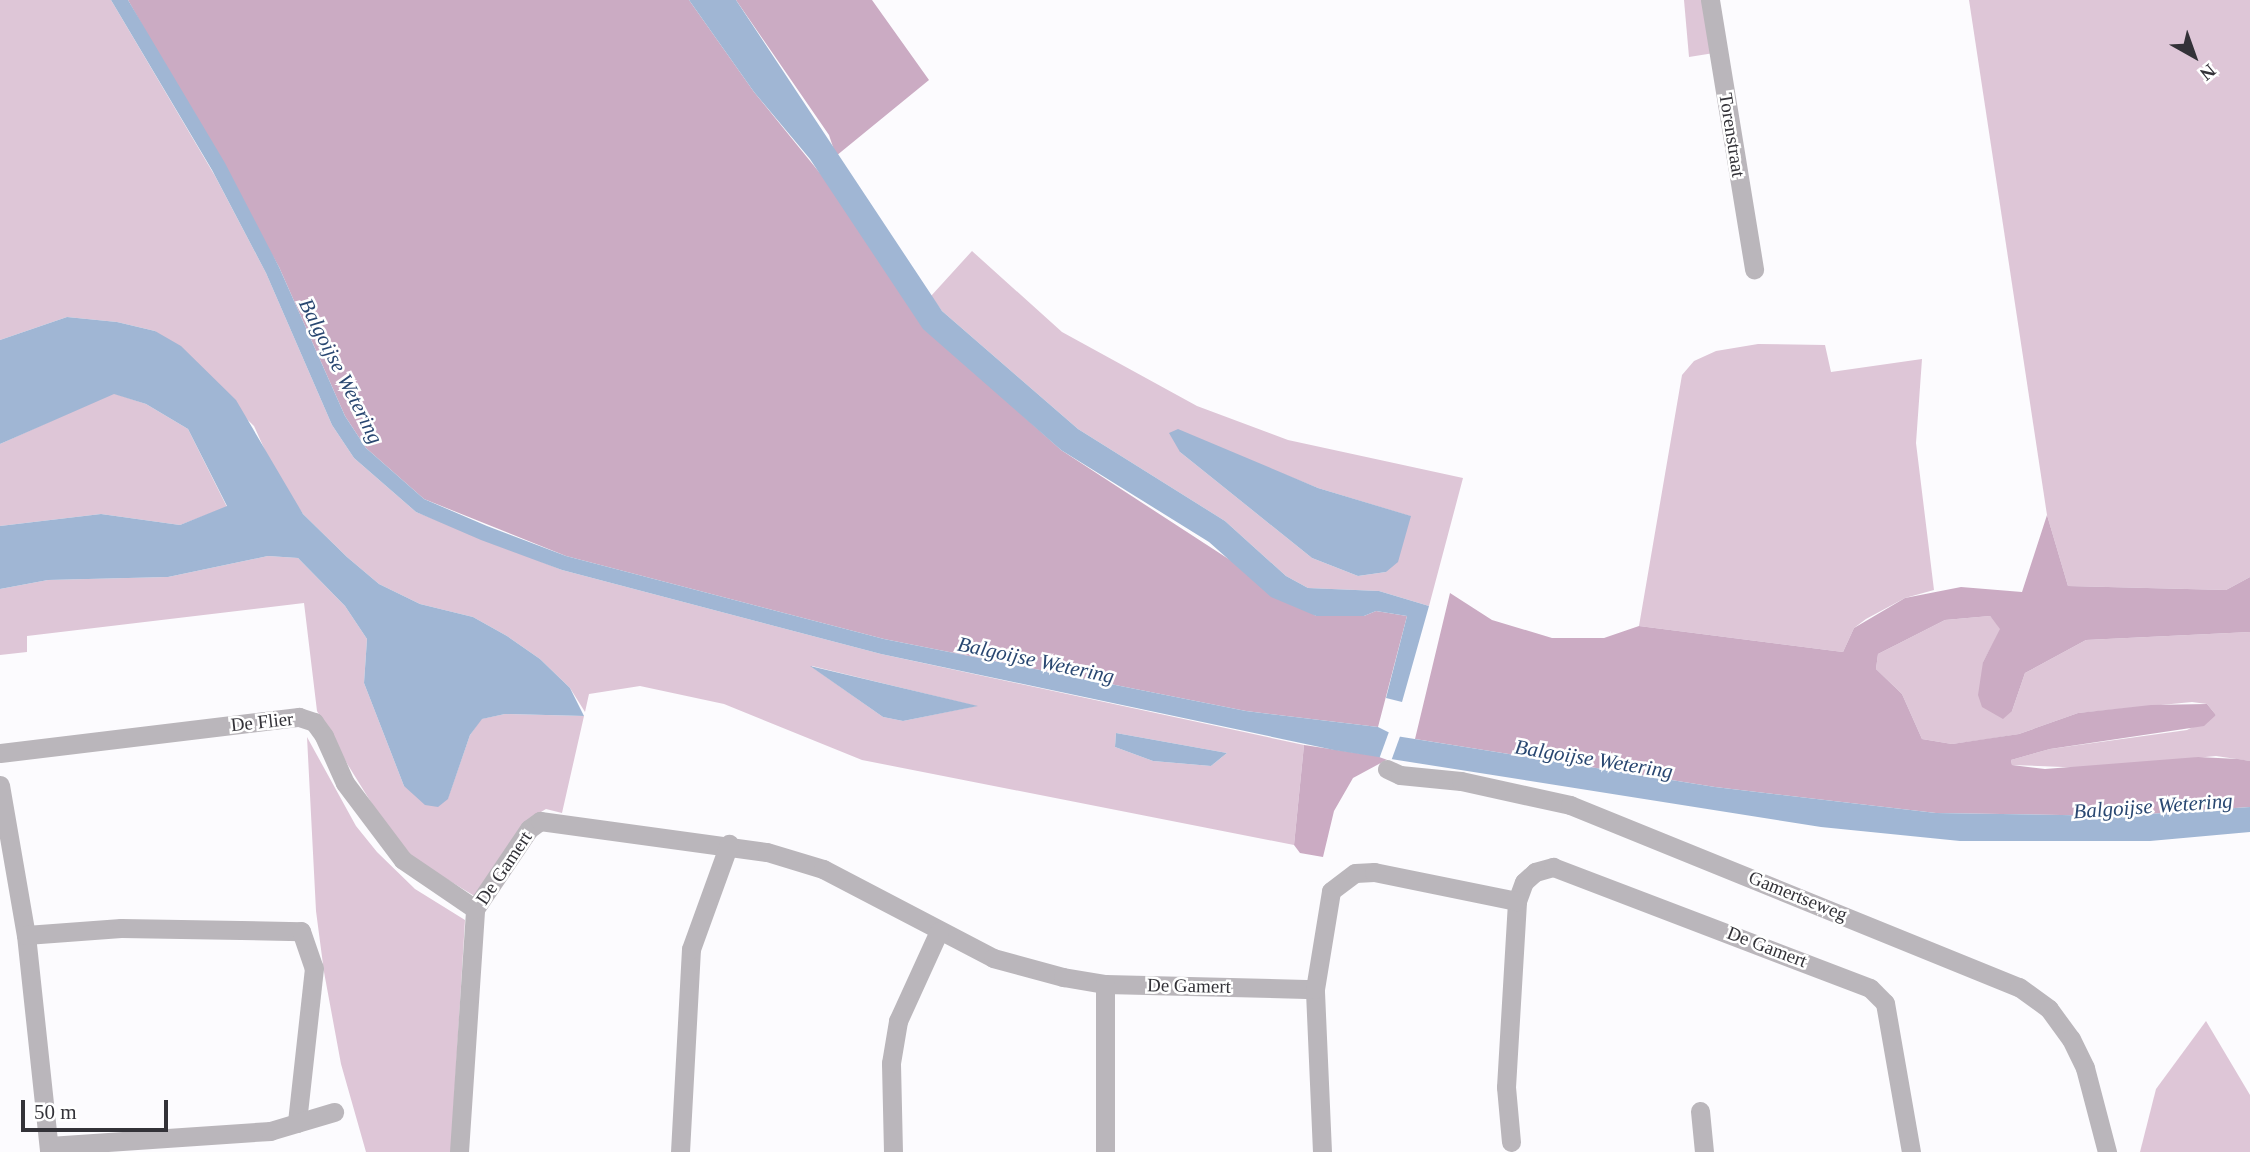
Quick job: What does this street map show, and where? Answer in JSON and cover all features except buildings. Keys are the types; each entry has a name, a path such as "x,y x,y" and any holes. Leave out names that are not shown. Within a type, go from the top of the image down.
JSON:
{"street":[{"name":"Torenstraat","path":"1710,0 1754,269"},
{"name":"De Flier","path":"0,753 299,717 314,722 324,736 345,783 403,860 475,909"},
{"name":"Gamertseweg","path":"1387,769 1400,775 1461,781 1570,805 2019,987 2049,1009 2071,1039 2085,1068 2107,1152"},
{"path":"0,785 26,935 49,1149 270,1131 334,1112"},
{"name":"De Gamert","path":"459,1152 475,909 529,829 540,821 729,844 823,869 993,958 1105,984 1315,989"},
{"path":"680,1152 691,948 729,844"},
{"name":"De Gamert","path":"1511,1142 1506,1087 1517,901 1524,883 1535,872 1553,867 1569,869 1870,988 1885,1003 1911,1152"},
{"path":"1322,1152 1315,989 1326,901 1342,880 1355,873 1374,872 1517,901"},
{"path":"26,935 121,928 301,931 314,968 297,1123"},
{"path":"893,1152 891,1063 898,1021 939,931"},
{"path":"1105,984 1105,1152"},
{"path":"1700,1111 1704,1152"}],"shaded area":[{"path":"0,0 111,0 215,176 266,273 332,425 354,458 416,512 562,570 881,654 1304,745 1294,845 862,760 724,704 640,686 589,694 585,712 570,688 540,659 507,636 473,617 420,604 379,584 347,557 303,514 277,477 254,426 155,331 117,322 67,317 0,340","holes":["812,666 976,706 903,721 883,717","1116,733 1227,753 1211,766 1153,761 1115,747"]},
{"path":"128,0 689,0 754,92 1000,395 1061,450 1316,616 1364,616 1376,611 1407,616 1378,727 1246,711 884,639 566,556 424,499 366,448 345,416 279,267"},
{"path":"736,0 872,0 929,80 836,156 829,135"},
{"path":"1684,0 1706,0 1714,53 1689,57"},
{"path":"1969,0 2250,0 2250,577 2226,590 2068,586 2047,515"},
{"path":"972,251 1062,332 1197,406 1288,440 1463,478 1429,606 1379,591 1308,588 1286,576 1225,521 1078,429 942,311 931,296","holes":["1180,452 1248,460 1318,488 1410,516 1386,572 1358,576 1312,558"]},
{"path":"1758,344 1825,345 1831,372 1922,359 1916,443 1934,590 1905,598 1866,619 1854,628 1843,652 1639,626 1682,375 1694,361 1716,351"},
{"path":"113,393 146,404 188,429 227,507 180,525 101,514 0,526 0,444"},
{"path":"2047,515 2068,586 2226,590 2250,577 2250,632 2086,640 2025,673 2012,711 2003,719 1982,707 1978,695 1983,662 2000,629 1990,616 1945,620 1878,654 1876,669 1902,694 1922,739 1952,744 2019,734 2078,713 2151,705 2207,704 2216,715 2204,726 2050,749 2011,760 2012,765 2045,769 2198,757 2250,761 2250,807 2120,816 1936,813 1715,787 1415,739 1450,593 1492,620 1552,638 1604,638 1639,626 1843,652 1854,628 1905,598 1961,587 2022,592"},
{"path":"268,556 298,558 345,606 367,639 364,683 404,786 448,798 470,735 481,719 505,714 584,716 562,813 546,809 534,816 476,897 414,859 379,815 338,749 317,711 304,603 27,636 27,652 0,655 0,589 48,580 168,577"},
{"path":"1990,616 2001,629 1983,662 2012,711 2025,673 2086,640 2250,632 2250,761 2216,756 2088,768 2012,765 2011,760 2050,749 2187,730 2216,715 2207,704 2192,702 2078,713 2019,734 1952,744 1922,739 1902,694 1876,669 1878,654 1945,620"},
{"path":"307,737 356,826 377,852 415,889 465,920 451,1152 366,1152 341,1064 324,972 316,911"},
{"path":"1304,745 1390,758 1353,778 1334,811 1323,857 1300,853 1294,845"},
{"path":"2206,1021 2250,1095 2250,1152 2140,1152 2156,1089"}],"water":[{"path":"111,0 128,0 225,163 279,267 345,416 366,448 424,499 487,526 566,556 884,639 1246,711 1378,727 1396,736 1715,787 1936,813 2120,816 2250,807 2250,832 2150,841 1960,841 1821,827 1334,750 881,654 562,570 481,540 416,512 354,458 332,425 266,273 212,170"},
{"path":"689,0 736,0 942,311 1078,429 1225,521 1286,576 1308,588 1379,591 1429,606 1402,702 1386,698 1407,616 1376,611 1364,616 1316,616 1271,597 1209,542 1061,450 923,329 810,159 754,92"},
{"path":"67,317 117,322 155,331 181,346 236,400 303,514 347,557 379,584 420,604 473,617 507,636 540,659 570,688 584,716 505,714 482,719 470,735 448,799 438,807 425,805 404,786 364,683 367,639 345,606 298,558 268,556 168,577 48,580 0,589 0,526 101,514 180,525 227,506 188,429 146,404 114,394 0,444 0,340"},
{"path":"1178,429 1318,488 1411,516 1398,562 1386,572 1358,576 1312,558 1180,452 1169,433"},
{"path":"810,666 978,706 903,721 883,717"},
{"path":"1116,733 1227,753 1211,766 1153,761 1115,747"}],"pier":[{"path":"1390,729 1401,733 1391,761 1380,757"}],"water label":[{"name":"Balgoijse Wetering","path":"341,371"},
{"name":"Balgoijse Wetering","path":"1036,660"},
{"name":"Balgoijse Wetering","path":"1594,759"},
{"name":"Balgoijse Wetering","path":"2153,806"}]}
